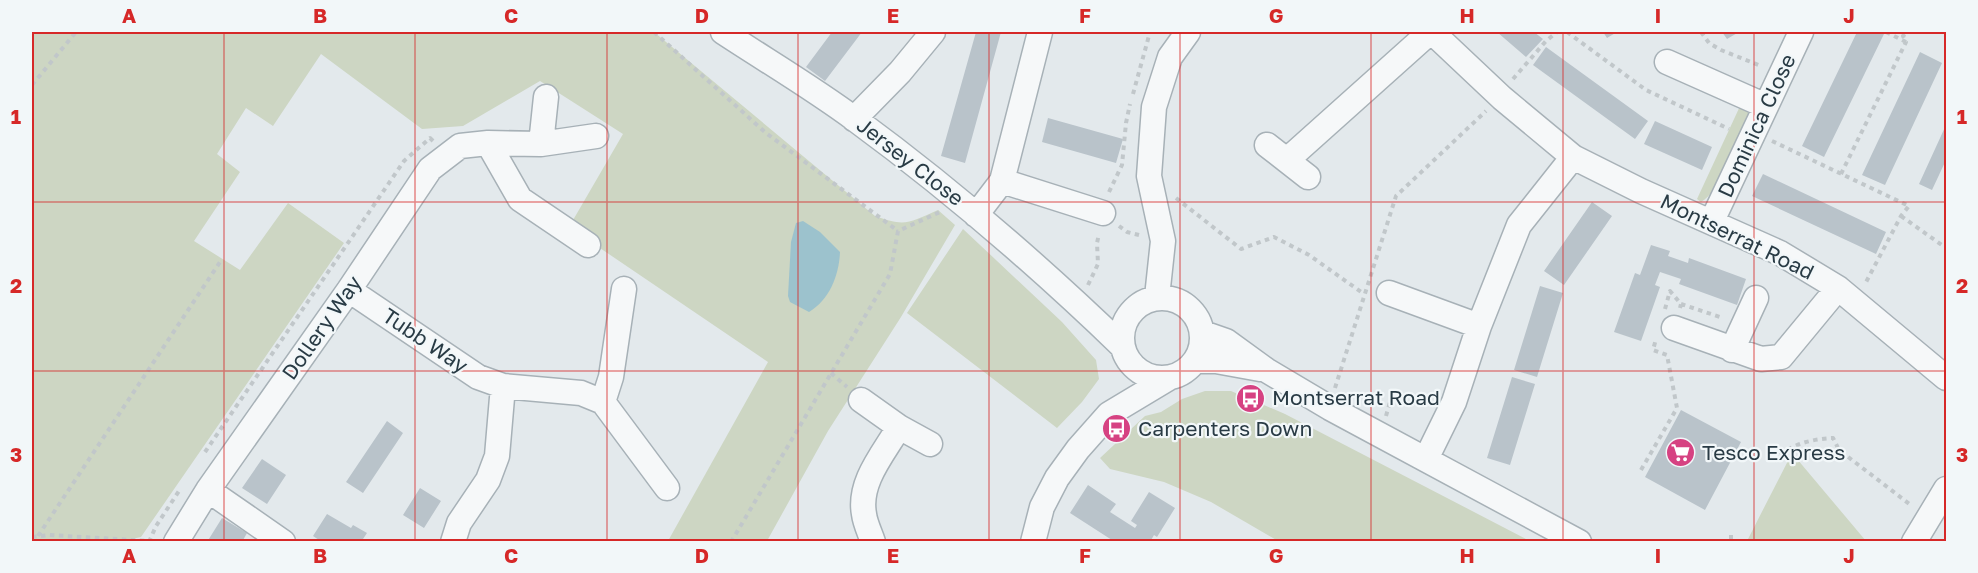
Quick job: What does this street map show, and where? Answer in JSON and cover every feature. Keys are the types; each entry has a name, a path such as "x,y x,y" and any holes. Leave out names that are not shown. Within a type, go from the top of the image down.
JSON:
{"street":[{"name":"Jersey Close","path":"723,32 855,118 969,208 1123,347"},
{"path":"855,118 900,72 933,32"},
{"path":"969,208 1002,182 1040,32"},
{"path":"1033,542 1042,507 1078,449 1109,414 1185,371 1195,361 1202,347 1203,333 1196,315 1186,304 1162,246 1149,176 1154,107 1170,57 1188,32"},
{"path":"1287,160 1431,32"},
{"name":"Montserrat Road","path":"1431,32 1502,98 1573,157 1641,191 1780,253 1838,288 1947,378"},
{"name":"Dominica Close","path":"1712,221 1801,32"},
{"path":"1667,62 1766,106"},
{"path":"541,144 546,97"},
{"name":"Dollery Way","path":"176,542 208,490 349,290 430,169 460,146 488,143 541,144 596,136"},
{"path":"488,143 519,199 588,244"},
{"path":"1267,145 1308,177"},
{"path":"1426,459 1454,402 1479,326 1519,225 1573,157"},
{"path":"1002,182 1105,210"},
{"path":"1157,297 1162,246"},
{"path":"1666,323 1732,350 1761,359 1781,357 1838,288"},
{"path":"624,289 611,377 603,402 667,488"},
{"name":"Tubb Way","path":"349,290 478,377 503,386 581,393 603,402"},
{"path":"1389,293 1479,326"},
{"path":"1169,378 1155,378 1135,368 1126,356 1122,333 1126,320 1142,302 1157,297 1171,298 1186,304"},
{"path":"1732,350 1756,298"},
{"path":"1084,310 1132,311"},
{"path":"1203,333 1226,341 1266,370 1330,408 1580,542"},
{"path":"1195,361 1216,361 1266,370"},
{"path":"1124,404 1135,368"},
{"path":"453,542 459,522 488,480 497,456 503,386"},
{"path":"861,400 899,427 930,444"},
{"path":"873,542 864,513 864,493 871,474 899,427"},
{"path":"1914,542 1947,489"},
{"path":"208,490 283,542"}],"path":[{"path":"32,85 76,32"},
{"path":"654,32 766,133 898,231"},
{"path":"1088,285 1098,264 1097,243 1110,187 1122,165 1126,123 1150,32"},
{"path":"1509,84 1546,41 1557,32"},
{"path":"1567,32 1646,90 1729,129"},
{"path":"1701,32 1709,43 1721,50 1781,74"},
{"path":"1886,32 1906,42"},
{"path":"1841,174 1906,42 1904,36 1906,32"},
{"path":"1335,388 1396,196 1489,108"},
{"path":"201,459 404,161 430,138 450,154"},
{"path":"1765,139 1909,206 1901,216 1862,290"},
{"path":"1175,197 1241,249 1274,237 1309,255 1364,294"},
{"path":"898,231 969,208"},
{"path":"1105,210 1111,209 1120,227 1127,232 1162,246"},
{"path":"1901,216 1945,246 1947,240"},
{"path":"730,542 890,274 898,231"},
{"path":"38,536 222,259"},
{"path":"1666,323 1670,291 1681,304 1744,325"},
{"path":"1641,470 1677,408 1667,355 1653,350 1666,323 1681,304"},
{"path":"1384,420 1390,402"},
{"path":"1774,461 1800,443 1833,438 1839,450 1927,518"},
{"path":"32,537 48,535 149,541 156,526 182,488"},
{"path":"1731,536 1731,542"}],"green space":[{"path":"32,32 654,32 875,216 893,222 907,222 938,210 955,225 901,317 828,431 767,541 668,541 768,362 569,227 623,134 540,81 463,126 422,129 321,54 273,126 246,108 217,154 240,172 194,241 240,270 288,203 344,243 141,537 118,542 32,541"},
{"path":"1741,104 1748,112 1749,119 1715,188 1701,202 1697,199"},
{"path":"963,229 1062,322 1096,360 1099,379 1082,402 1057,428 907,313"},
{"path":"1205,391 1231,391 1285,414 1530,541 1278,541 1211,502 1164,482 1110,469 1100,458 1145,416 1161,412 1182,399"},
{"path":"1792,453 1866,541 1747,541"}],"water":[{"path":"803,221 820,232 840,252 838,269 832,286 823,300 809,312 790,302 788,296 791,242 796,223"}],"building":[{"path":"832,32 862,32 825,81 806,67"},
{"path":"976,32 1001,32 965,163 941,156"},
{"path":"1497,32 1534,32 1543,39 1526,57"},
{"path":"1603,32 1617,32 1607,38"},
{"path":"1722,32 1739,32 1727,39"},
{"path":"1857,32 1884,34 1824,157 1802,146"},
{"path":"1546,47 1648,121 1635,139 1533,65"},
{"path":"1920,52 1942,63 1885,185 1862,175"},
{"path":"1048,118 1123,139 1116,163 1042,142"},
{"path":"1655,121 1712,147 1702,170 1644,144"},
{"path":"1946,125 1946,160 1932,190 1919,184"},
{"path":"1763,174 1886,232 1876,254 1752,196"},
{"path":"1592,202 1612,216 1564,285 1544,271"},
{"path":"1651,245 1670,251 1668,256 1688,263 1689,258 1746,279 1737,305 1679,284 1681,279 1660,272 1655,285 1660,287 1641,341 1614,332 1635,273 1640,275"},
{"path":"1540,286 1563,293 1537,377 1514,370"},
{"path":"1512,377 1535,384 1510,465 1487,458"},
{"path":"1681,410 1741,442 1705,510 1645,477"},
{"path":"387,421 403,433 363,493 346,482"},
{"path":"262,459 286,475 267,504 242,488"},
{"path":"1088,485 1116,504 1110,512 1135,528 1137,525 1131,521 1149,492 1175,508 1157,537 1154,535 1150,542 1115,542 1070,513"},
{"path":"420,488 441,501 424,528 403,515"},
{"path":"327,514 351,528 353,525 367,533 361,542 322,542 313,536"},
{"path":"222,518 247,533 242,542 207,542"}],"place":[{"name":"Montserrat Road","path":"1251,398"},
{"name":"Carpenters Down","path":"1117,429"},
{"name":"Tesco Express","path":"1681,453"}]}
